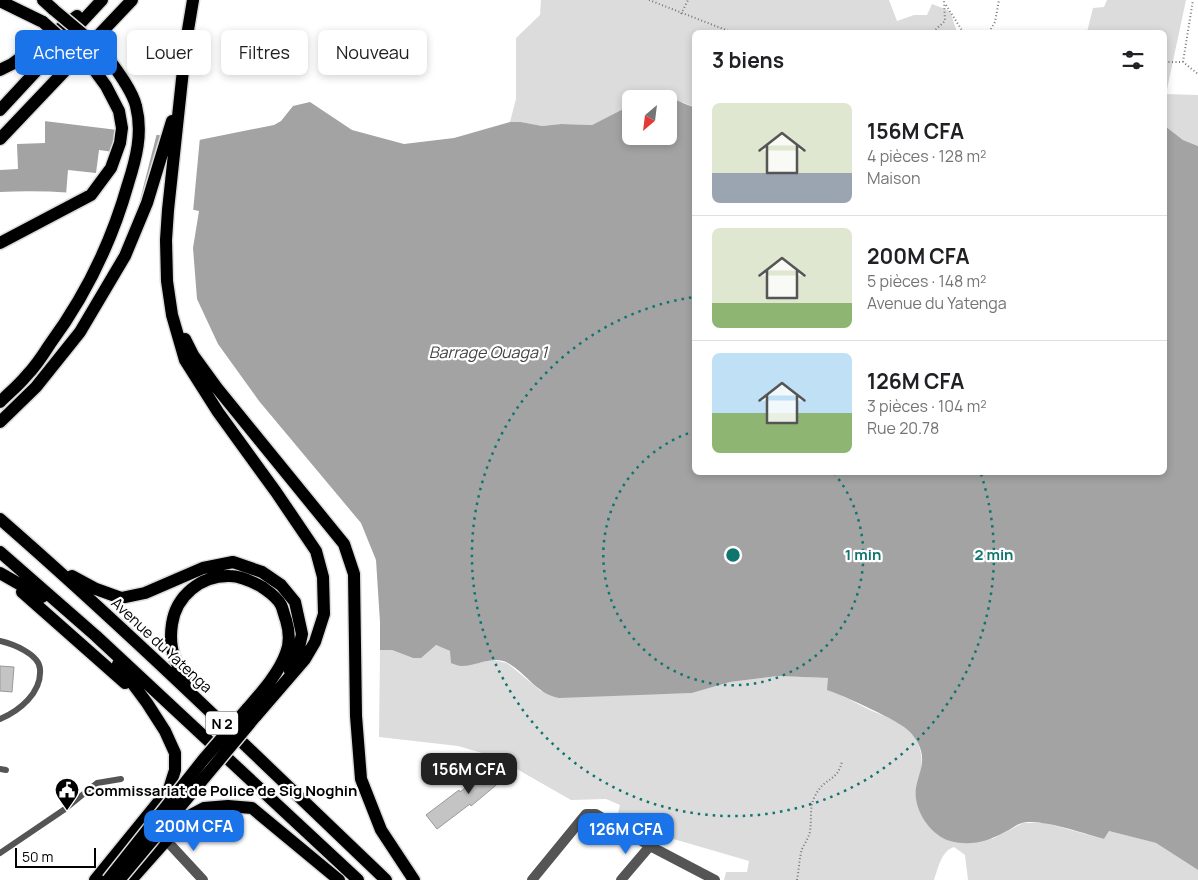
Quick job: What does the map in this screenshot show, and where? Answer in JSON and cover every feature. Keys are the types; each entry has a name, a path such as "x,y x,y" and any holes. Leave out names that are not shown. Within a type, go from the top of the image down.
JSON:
{"main road":[{"path":"0,402 28,375 66,322 97,270 114,231 123,203 134,164 140,132 136,105 119,73 103,51 43,0"},
{"path":"0,70 12,64 101,0"},
{"path":"0,110 101,0"},
{"path":"0,140 132,0"},
{"path":"108,880 204,760 251,713 282,687 305,659 315,642 324,614 323,577 316,552 276,492 218,412 185,360 172,314 167,281 166,240 172,136 181,90 193,0"},
{"path":"0,1 43,22 90,64 106,86 119,112 122,128 120,143 111,168 91,196 0,243"},
{"path":"0,422 36,387 80,332 125,256 172,136"},
{"path":"172,314 193,355 212,381 344,544 354,574 356,716 362,779 381,830 414,880"},
{"name":"Avenue du Yatenga","path":"0,519 57,568 386,880"},
{"name":"N 2","path":"0,552 96,636 358,880"},
{"path":"57,568 96,589 121,598 145,593 203,568 233,562 262,572 281,585 295,602 302,634 297,657 282,687"},
{"path":"0,574 33,591 96,636 166,731 174,753 175,770 169,789 95,880"},
{"path":"0,574 22,591 147,703"},
{"path":"119,880 251,713 286,653 289,630 281,605 270,592 253,582 231,576 206,579 184,595 173,615 170,634 171,650 182,675 218,720"},
{"path":"131,880 187,817 204,808 228,806 252,808 339,880"}],"street":[{"path":"536,879 579,821 586,814 596,814 650,846 716,880"},
{"path":"166,840 203,880"},
{"path":"621,880 650,846"}],"lane":[{"path":"0,641 29,653 41,668 34,691 26,702 0,719"},
{"path":"0,853 65,809 97,783 121,779"}],"path":[{"path":"649,0 725,30"},
{"path":"681,14 688,0"},
{"path":"990,30 995,22 1000,0"},
{"path":"1183,62 1194,0"},
{"path":"935,30 945,21 944,2"},
{"path":"944,2 962,30"},
{"path":"1167,62 1183,62 1198,74"},
{"path":"797,880 802,850 810,832 811,804 820,786 827,780 837,776 841,769 842,761"}],"shaded area":[{"path":"541,0 889,0 897,21 914,15 927,15 932,4 950,11 956,30 692,30 692,106 678,101 678,90 622,90 622,110 592,125 561,124 542,126 510,122 516,99 516,38 540,15"},
{"path":"1107,0 1186,0 1167,89 1167,30 1088,30 1093,8 1104,7"},
{"path":"1167,94 1198,95 1198,146 1183,140 1167,128"},
{"path":"436,645 450,651 462,666 493,660 507,663 541,691 648,694 692,693 730,682 778,676 828,678 828,690 908,729 913,734 921,753 922,760 918,780 992,839 1023,823 1045,823 1104,839 1109,831 1156,843 1198,870 1198,880 968,880 965,855 954,847 943,856 934,880 724,880 726,872 747,872 749,861 646,831 617,818 620,805 606,799 571,800 496,757 458,746 379,737 380,650 392,650 413,658"}],"water":[{"name":"Barrage Ouaga 1","path":"678,101 692,106 692,475 1167,475 1167,128 1183,140 1198,146 1198,870 1156,843 1109,831 1104,839 1063,827 1030,822 1020,824 984,841 962,843 947,840 928,825 919,811 916,788 922,766 922,755 915,738 904,727 883,715 827,690 828,678 778,676 730,682 692,693 559,698 544,692 515,667 503,661 491,660 468,666 459,666 451,663 450,651 436,645 421,658 413,658 392,650 380,650 376,560 361,523 259,401 218,344 197,299 193,248 199,211 100,195 25,191 0,192 0,122 36,120 199,140 274,125 281,121 293,106 310,102 352,130 404,144 454,138 510,122 542,126 561,124 592,125 622,110 622,145 678,145"}],"pier":[{"path":"45,119 45,143 17,144 18,169 0,170 0,120"},
{"path":"116,127 157,133 139,204 66,195 68,170 96,173 99,150 113,152"},
{"path":"164,133 200,137 193,212 142,204"}],"building":[{"path":"0,666 14,667 12,692 0,691"},
{"path":"497,761 513,771 471,806 470,804 437,829 426,815 459,790 460,792"}],"place":[{"name":"Commissariat de Police de Sig Noghin","path":"67,811"}]}
